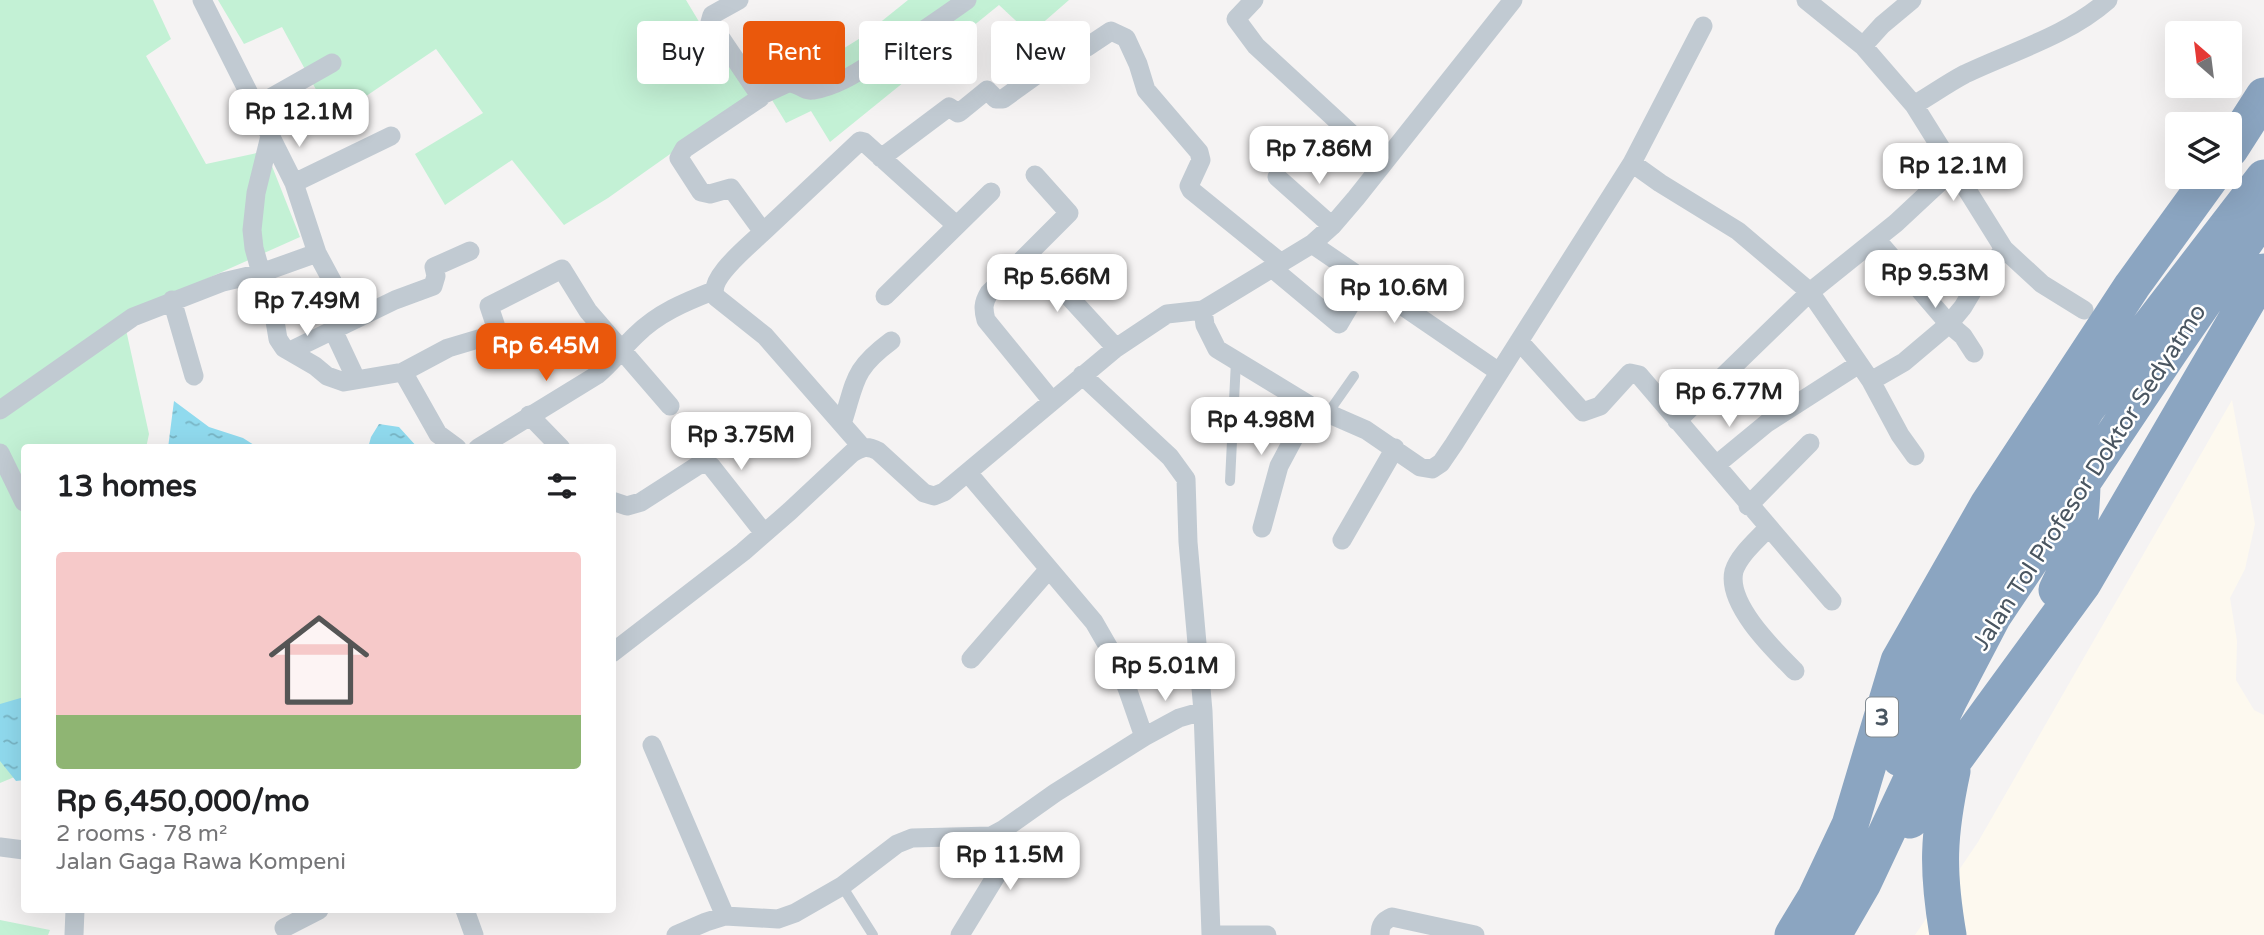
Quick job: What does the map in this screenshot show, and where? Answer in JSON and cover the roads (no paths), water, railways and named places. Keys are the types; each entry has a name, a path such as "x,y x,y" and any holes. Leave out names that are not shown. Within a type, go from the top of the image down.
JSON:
{"highway":[{"path":"2242,130 2264,96"},
{"path":"1863,883 1919,701 1963,610 2087,408 2264,178"},
{"name":"3","path":"1793,935 1816,897 1850,825 1899,661 1988,505 2132,286 2202,189"},
{"name":"Jalan Tol Profesor Doktor Sedyatmo","path":"1833,935 1863,883 1949,700 1993,616 2264,214"},
{"path":"1863,883 2083,583 2264,272"},
{"path":"1993,704 2040,622 2072,556 2081,522 2082,484"},
{"path":"1948,935 1940,881 1939,844 1955,760"}],"street":[{"path":"202,0 294,183 317,253 353,320"},
{"path":"739,0 712,15 710,23 760,96"},
{"path":"763,232 731,188 710,194 701,192 679,158 684,149 760,96 788,83 814,90 850,76 893,53 967,0"},
{"path":"1254,0 1236,19 1256,46 1383,163"},
{"path":"616,650 764,533 862,447 878,451 924,493 934,496 944,492 1116,348 1167,314 1203,310 1311,244 1332,226 1513,0"},
{"path":"1806,0 1863,46 1914,105 2004,249 2042,284 2084,310"},
{"path":"1863,46 1882,25 1912,0"},
{"path":"1914,105 1964,75 2030,47 2073,24 2108,0"},
{"path":"1203,310 1205,325 1217,349 1320,410 1366,430 1426,470 1432,469 1441,463 1632,163 1703,26"},
{"path":"881,158 949,107 960,112 987,90 996,99 1003,99 1067,53 1087,47 1111,31 1126,38 1146,90 1199,152 1201,160 1189,186 1191,190 1277,265 1339,324 1365,281"},
{"path":"256,106 332,63"},
{"path":"270,136 252,230 254,248 272,303 278,339 284,348 334,380 402,372 448,348 495,334 496,327 489,306 562,269 588,311 670,406"},
{"path":"294,183 391,136"},
{"path":"862,447 765,336 716,297 714,284 763,232 860,141 956,225"},
{"path":"1632,163 1738,231 1810,292 1871,381 1900,435 1915,456"},
{"path":"1677,421 1810,292 1876,239 1955,168"},
{"path":"1035,175 1069,213 989,293 984,302 984,312 986,320 1052,401"},
{"path":"1277,177 1332,226"},
{"path":"885,296 991,192"},
{"path":"1876,239 1950,324 1964,336 1974,353"},
{"path":"1311,244 1499,372"},
{"path":"1871,381 1904,362 1950,324 2004,249"},
{"path":"290,351 353,320 433,286 436,276 434,267 470,251"},
{"path":"0,410 133,317 223,282 261,273 317,253"},
{"path":"1029,253 1116,348"},
{"path":"484,444 582,386 610,364 647,325 670,309 713,291"},
{"path":"172,300 194,376"},
{"path":"333,330 356,379"},
{"path":"842,424 859,370 873,354 891,341"},
{"path":"1519,341 1583,412 1600,406 1630,373 1639,375 1748,506 1832,601"},
{"path":"1716,465 1767,423 1859,364"},
{"path":"402,372 438,434 452,444"},
{"path":"1082,375 1170,457 1186,479 1188,542 1203,711 1211,934 1267,935"},
{"path":"1262,528 1279,466 1320,410"},
{"path":"529,415 557,444"},
{"path":"1748,506 1811,443"},
{"path":"1342,540 1395,448"},
{"path":"0,453 21,496"},
{"path":"616,502 627,506 641,502 704,463 712,466 764,533"},
{"path":"968,473 1094,622 1127,688 1144,737"},
{"path":"1768,528 1735,568 1733,581 1742,608 1776,651 1796,671"},
{"path":"971,659 1049,569"},
{"path":"676,935 725,916 778,919 795,914 842,886 897,844 912,838 991,835 1144,737 1179,718 1203,711"},
{"path":"652,745 725,916"},
{"path":"960,935 996,876 1004,829"},
{"path":"0,847 21,850"},
{"path":"75,935 76,913"},
{"path":"284,928 313,913"},
{"path":"466,913 474,935"},
{"path":"1380,935 1380,926 1392,917 1475,935"}],"lane":[{"path":"1230,481 1236,361"},
{"path":"1320,410 1354,376"},
{"path":"842,886 873,935"}],"water":[{"path":"174,401 209,427 243,438 253,444 169,444"},
{"path":"379,424 399,427 414,444 369,444"},
{"path":"21,698 21,780 16,781 0,761 0,704"}]}
